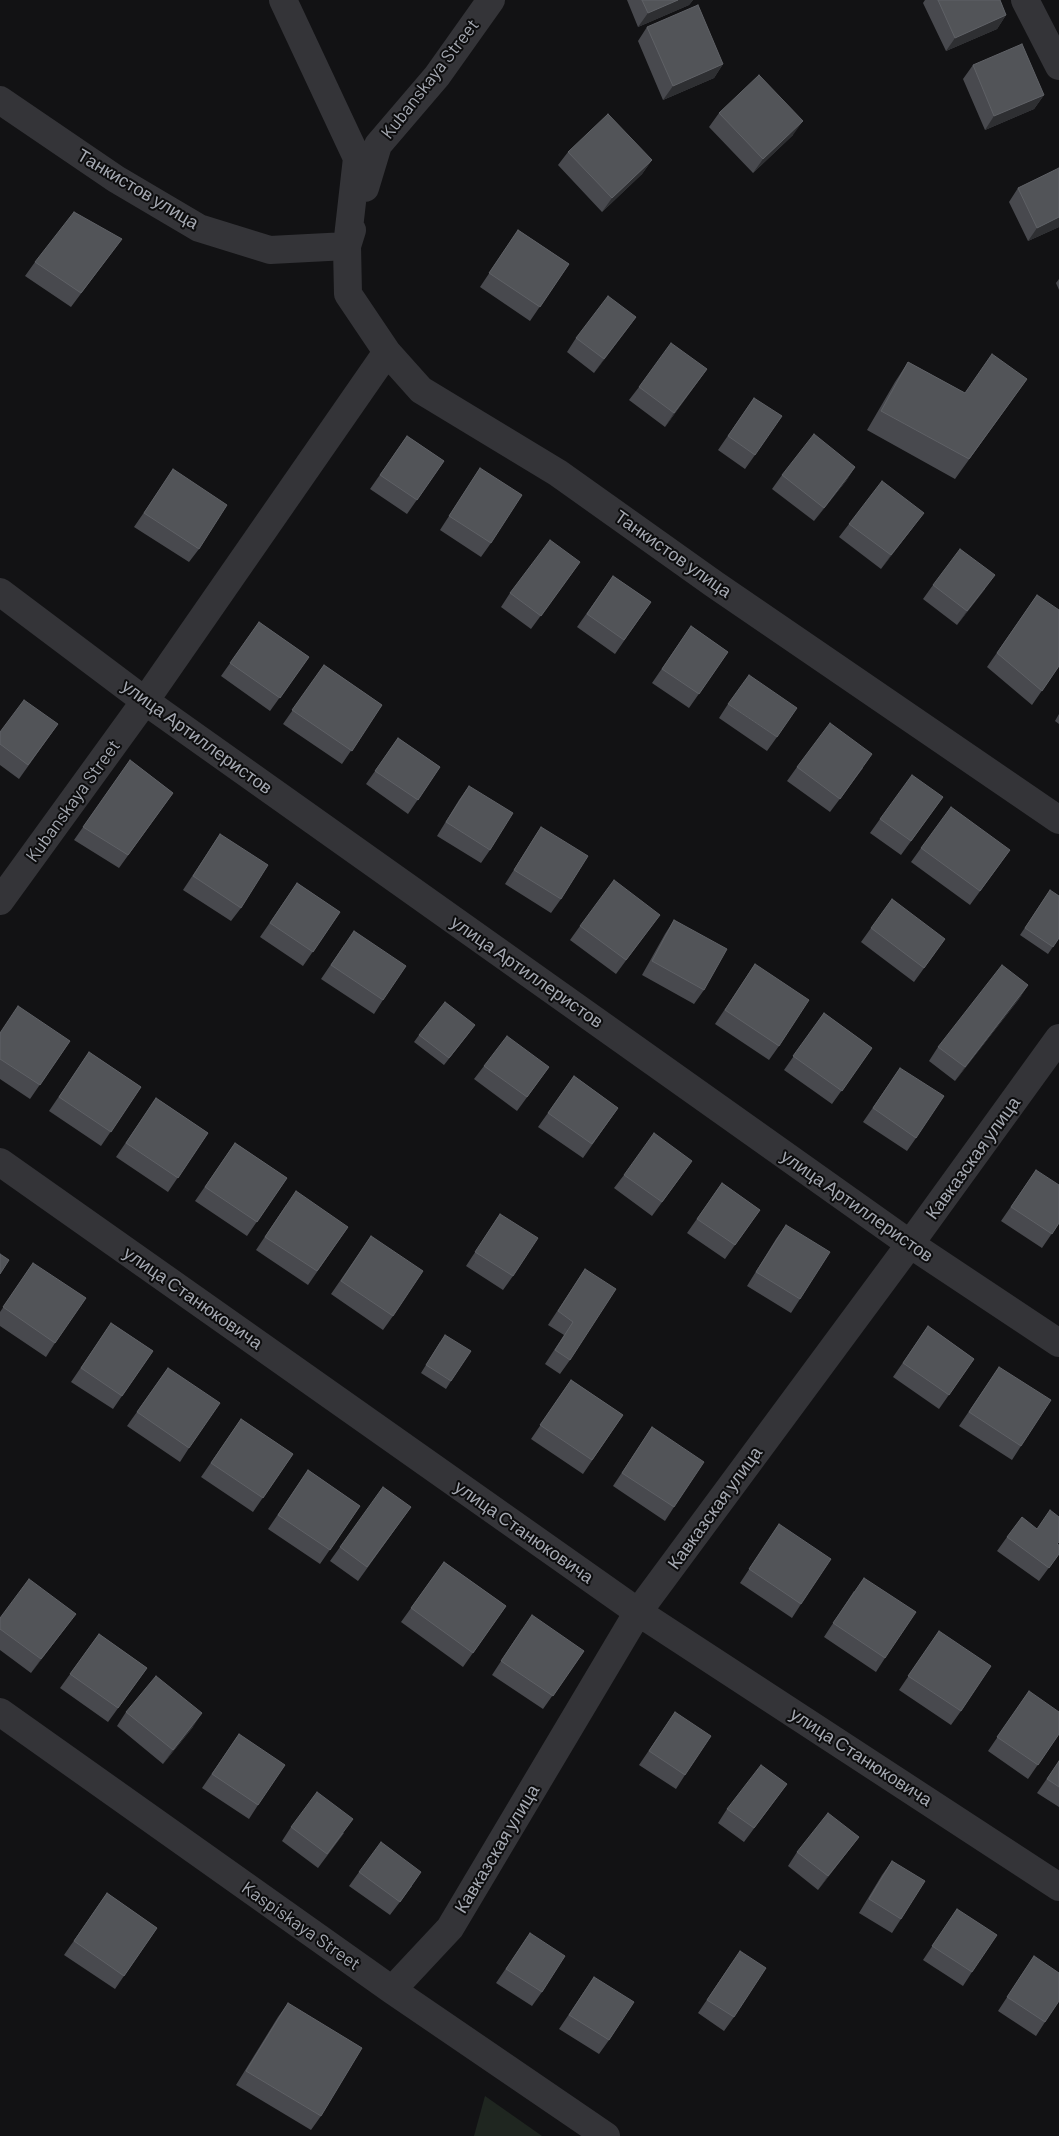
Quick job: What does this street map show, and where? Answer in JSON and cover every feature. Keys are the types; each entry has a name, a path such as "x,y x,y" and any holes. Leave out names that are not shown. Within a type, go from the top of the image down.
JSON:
{"street":[{"name":"Танкистов улица","path":"284,0 357,158 347,246 348,294 386,352 421,390 558,472 714,584 1059,820"},
{"name":"Kubanskaya Street","path":"347,246 378,145 437,76 491,0"},
{"path":"1024,0 1059,66"},
{"name":"Танкистов улица","path":"0,100 116,179 199,228 270,250 347,246"},
{"name":"Kubanskaya Street","path":"0,901 145,701 386,352"},
{"name":"улица Артиллеристов","path":"0,592 145,701 910,1244 1059,1343"},
{"name":"Кавказская улица","path":"392,1990 450,1928 638,1612 910,1244 1059,1038"},
{"name":"улица Станюковича","path":"0,1162 638,1612 1059,1887"},
{"name":"Kaspiskaya Street","path":"0,1712 392,1990 606,2136"}],"shaded area":[{"path":"485,2096 542,2136 474,2136"}],"building":[{"path":"642,0 678,0 648,13"},
{"path":"938,0 1000,0 1006,15 955,38"},
{"path":"698,5 723,64 673,86 647,27"},
{"path":"1022,44 1044,95 994,116 973,65"},
{"path":"759,75 803,121 763,159 719,113"},
{"path":"608,114 652,160 612,198 568,152"},
{"path":"1059,168 1059,217 1037,228 1018,188"},
{"path":"74,212 122,239 81,293 35,262"},
{"path":"518,230 569,264 540,307 489,273"},
{"path":"608,296 636,317 604,359 576,338"},
{"path":"671,343 707,369 674,413 639,387"},
{"path":"992,354 1027,379 969,459 881,411 908,362 965,393"},
{"path":"754,398 782,416 755,455 728,436"},
{"path":"814,434 855,467 824,508 782,475"},
{"path":"407,436 444,461 417,500 380,475"},
{"path":"480,468 522,495 491,543 449,516"},
{"path":"173,469 227,505 199,549 144,513"},
{"path":"882,481 924,513 891,555 849,524"},
{"path":"550,540 580,562 541,616 510,593"},
{"path":"960,549 995,575 967,611 933,585"},
{"path":"613,576 651,602 624,640 587,614"},
{"path":"1037,595 1059,610 1059,666 1042,691 997,653"},
{"path":"259,622 309,657 280,698 230,663"},
{"path":"691,626 728,652 699,694 662,669"},
{"path":"324,665 382,705 352,751 292,710"},
{"path":"749,675 797,708 777,737 728,704"},
{"path":"24,700 58,724 28,765 0,744 0,732"},
{"path":"830,723 872,754 840,799 797,767"},
{"path":"398,738 440,767 418,800 375,771"},
{"path":"130,760 173,793 128,855 83,827"},
{"path":"912,775 943,797 911,841 880,819"},
{"path":"469,786 513,813 490,850 446,822"},
{"path":"951,807 1010,850 980,891 921,848"},
{"path":"541,827 588,856 561,899 514,870"},
{"path":"220,834 268,865 241,908 193,876"},
{"path":"614,880 660,915 626,960 580,926"},
{"path":"297,883 340,912 313,952 270,923"},
{"path":"1050,890 1059,896 1059,938 1053,947 1025,928"},
{"path":"892,899 945,939 924,968 871,928"},
{"path":"674,920 727,949 704,990 652,961"},
{"path":"354,931 406,966 383,1000 331,965"},
{"path":"755,964 809,1000 779,1046 725,1010"},
{"path":"1002,965 1028,985 965,1067 938,1047"},
{"path":"445,1002 475,1025 449,1058 419,1035"},
{"path":"18,1006 70,1041 40,1085 0,1059 0,1033"},
{"path":"824,1013 872,1048 842,1091 793,1056"},
{"path":"507,1036 549,1067 527,1097 484,1066"},
{"path":"89,1052 141,1087 111,1132 59,1097"},
{"path":"900,1068 944,1096 916,1138 873,1108"},
{"path":"574,1076 618,1108 592,1144 548,1113"},
{"path":"156,1098 208,1133 178,1178 126,1143"},
{"path":"654,1133 692,1161 662,1202 624,1175"},
{"path":"235,1143 287,1178 257,1222 205,1187"},
{"path":"1036,1170 1059,1185 1059,1223 1052,1234 1011,1207"},
{"path":"722,1183 760,1210 735,1245 697,1219"},
{"path":"296,1191 348,1227 317,1271 265,1237"},
{"path":"500,1214 538,1238 513,1276 475,1252"},
{"path":"786,1225 830,1252 800,1299 756,1272"},
{"path":"371,1236 423,1271 393,1316 341,1281"},
{"path":"0,1254 9,1260 0,1274"},
{"path":"33,1263 86,1298 55,1343 3,1307"},
{"path":"585,1269 616,1289 570,1360 555,1350 573,1322 558,1311"},
{"path":"111,1323 153,1351 122,1396 81,1368"},
{"path":"928,1326 974,1359 949,1395 903,1363"},
{"path":"445,1335 471,1351 451,1381 426,1365"},
{"path":"999,1367 1051,1400 1021,1446 969,1412"},
{"path":"168,1368 220,1403 189,1448 137,1412"},
{"path":"571,1380 623,1415 592,1460 540,1425"},
{"path":"241,1419 293,1454 263,1498 211,1463"},
{"path":"652,1427 704,1462 674,1507 622,1473"},
{"path":"308,1470 360,1506 330,1550 278,1515"},
{"path":"383,1487 411,1507 367,1567 340,1547"},
{"path":"1050,1510 1059,1517 1059,1542 1057,1544 1059,1545 1059,1554 1049,1568 1007,1537 1022,1517 1037,1529"},
{"path":"779,1524 831,1559 801,1604 749,1569"},
{"path":"444,1562 506,1606 473,1653 411,1608"},
{"path":"864,1578 916,1612 885,1658 833,1623"},
{"path":"29,1579 76,1614 41,1659 0,1629 0,1618"},
{"path":"532,1615 584,1651 553,1696 501,1661"},
{"path":"939,1631 991,1666 961,1711 908,1676"},
{"path":"99,1634 147,1668 118,1708 70,1674"},
{"path":"156,1676 202,1713 173,1750 126,1712"},
{"path":"1029,1691 1059,1712 1059,1734 1038,1765 997,1737"},
{"path":"675,1712 711,1736 685,1775 649,1751"},
{"path":"239,1734 285,1765 258,1805 212,1774"},
{"path":"1059,1761 1059,1787 1047,1779"},
{"path":"761,1765 787,1784 754,1828 727,1809"},
{"path":"317,1792 353,1819 327,1854 291,1827"},
{"path":"828,1813 859,1837 828,1876 797,1852"},
{"path":"381,1842 421,1872 400,1902 359,1872"},
{"path":"892,1861 925,1881 901,1919 869,1899"},
{"path":"107,1893 157,1928 124,1976 74,1941"},
{"path":"957,1909 997,1935 972,1972 932,1946"},
{"path":"530,1933 565,1956 542,1992 506,1969"},
{"path":"740,1951 766,1968 734,2017 707,2000"},
{"path":"1034,1956 1059,1973 1059,2001 1045,2022 1007,1997"},
{"path":"594,1977 634,2002 609,2040 569,2015"},
{"path":"288,2003 362,2048 321,2116 246,2071"}]}
